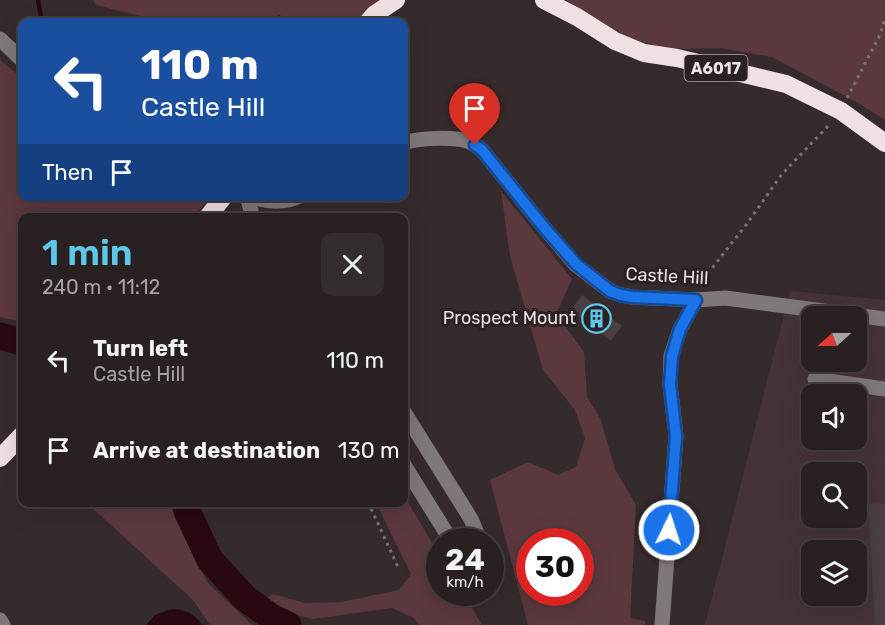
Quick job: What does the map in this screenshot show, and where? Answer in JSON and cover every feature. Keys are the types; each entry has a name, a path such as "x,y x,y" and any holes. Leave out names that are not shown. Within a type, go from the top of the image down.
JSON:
{"highway":[{"path":"372,18 396,0"},
{"name":"A6017","path":"544,0 615,41 644,53 677,58 786,84 841,111 885,143"},
{"path":"211,213 220,201"},
{"path":"0,458 18,439"}],"street":[{"path":"0,39 18,56"},
{"name":"Castle Hill","path":"408,142 433,138 468,141 482,150 576,264 610,291 632,297 696,300 725,298 885,320"},
{"path":"263,201 285,201"},
{"path":"662,625 676,436 670,385 672,356 680,329 696,300"},
{"path":"815,380 885,389"},
{"path":"408,418 475,528"},
{"path":"408,471 443,528"},
{"path":"0,620 3,625"}],"path":[{"path":"696,300 701,282 746,225 782,174 841,111 880,35 885,18"},
{"path":"370,507 398,567"}],"shaded area":[{"path":"93,0 380,0 359,18 283,18 279,14 276,18 147,18 96,5"},
{"path":"566,0 885,0 885,120 772,57 719,48 660,47 633,39 612,29"},
{"path":"0,60 18,75 18,201 207,201 197,213 18,213 18,321 0,317"},
{"path":"501,191 572,279 556,314 584,352 587,397 600,418 615,469 636,505 630,618 645,621 645,625 528,625 523,606 594,606 594,528 516,528 516,579 490,480 528,462 558,475 576,467 585,438 575,410 543,370 510,256"},
{"path":"790,291 885,300 885,625 705,625"},
{"path":"408,502 426,533 426,606 471,606 482,625 419,625 414,618 392,608 313,619 279,610 263,600 273,594 305,603 341,602 399,590 411,574 378,507 408,507"},
{"path":"91,507 175,507 179,522 207,582 252,625 210,625 193,600"},
{"path":"171,609 189,612 202,625 146,625 155,615"}],"building":[{"name":"Prospect Mount","path":"582,295 622,326 611,341 571,310"},
{"path":"885,503 885,625 875,625 868,504"}],"waterway":[{"path":"38,0 41,18"},
{"path":"0,336 18,341"},
{"path":"186,507 210,560 245,598 271,617 288,625"}],"place":[{"name":"Prospect Mount","path":"597,318"}],"route":[{"path":"475,145 482,150 576,264 600,284 610,291 632,297 696,300 680,329 672,356 670,385 676,436 669,530"}]}
